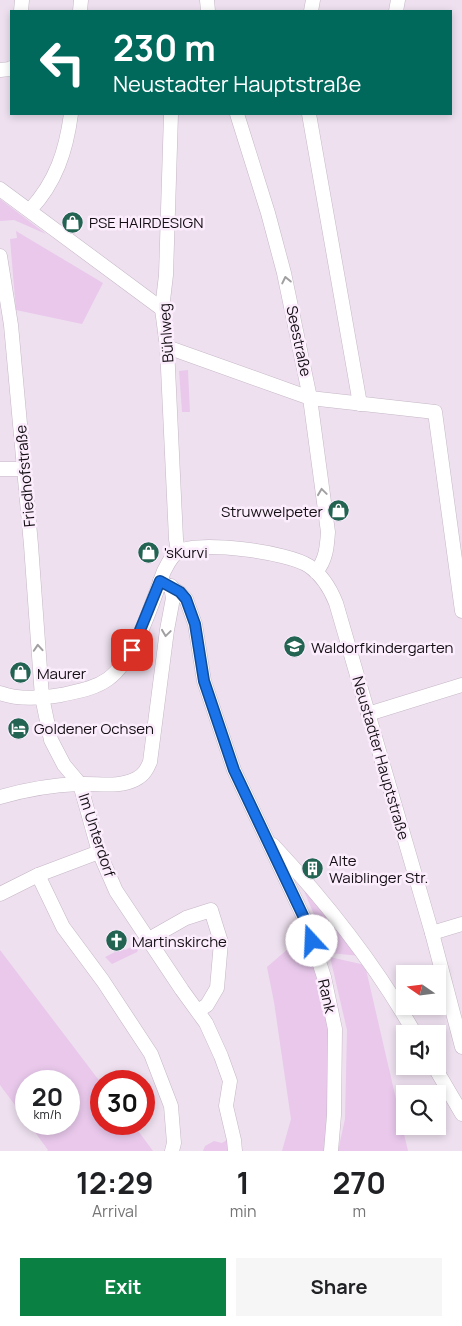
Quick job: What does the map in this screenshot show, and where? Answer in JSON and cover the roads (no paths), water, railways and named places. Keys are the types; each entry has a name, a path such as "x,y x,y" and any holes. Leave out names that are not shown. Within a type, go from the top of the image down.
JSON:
{"street":[{"path":"30,210 43,197 54,179 68,135 71,115"},
{"name":"Bühlweg","path":"171,115 166,275 162,309 167,347 178,552"},
{"name":"Seestraße","path":"237,115 268,212 284,273 310,398 328,532 326,552 320,568 316,572"},
{"path":"309,115 360,404"},
{"path":"0,189 30,210 52,230 162,309"},
{"name":"Friedhofstraße","path":"0,256 6,325 24,469 42,696 51,740 64,765 80,784"},
{"path":"167,347 310,398 435,412 462,611"},
{"path":"0,469 24,469"},
{"name":"Neustadter Hauptstraße","path":"178,552 186,549 208,548 269,552 307,565 316,572 332,592 432,933 462,1047"},
{"path":"0,693 11,696 42,696 84,690 108,679 127,659 165,583 171,559 178,552"},
{"path":"0,797 31,788 126,783 135,780 145,773 150,762 173,598 165,583"},
{"name":"Rank","path":"165,583 180,592 186,599 195,624 204,681 234,770 306,922 325,982 335,1029 334,1115 331,1151"},
{"path":"368,714 462,685"},
{"name":"Im Unterdorf","path":"80,784 99,852 116,891 182,990 198,1010 210,1031 230,1081 226,1106 235,1151"},
{"path":"264,835 307,881 350,935 399,1004 410,1025"},
{"path":"0,894 38,875 99,852"},
{"path":"38,875 63,928 103,981 151,1054 171,1106 174,1144 172,1151"},
{"path":"149,939 186,918 210,910 221,942 218,988 207,1005 198,1010"},
{"path":"432,933 462,924"},
{"path":"439,1075 462,1114"}],"place":[{"name":"PSE HAIRDESIGN","path":"73,222"},
{"name":"Struwwelpeter","path":"339,511"},
{"name":"'sKurvi","path":"148,552"},
{"name":"Waldorfkindergarten","path":"295,647"},
{"name":"Maurer","path":"21,673"},
{"name":"Goldener Ochsen","path":"18,728"},
{"name":"Alte Waiblinger Str.","path":"313,869"},
{"name":"Martinskirche","path":"116,941"}]}
